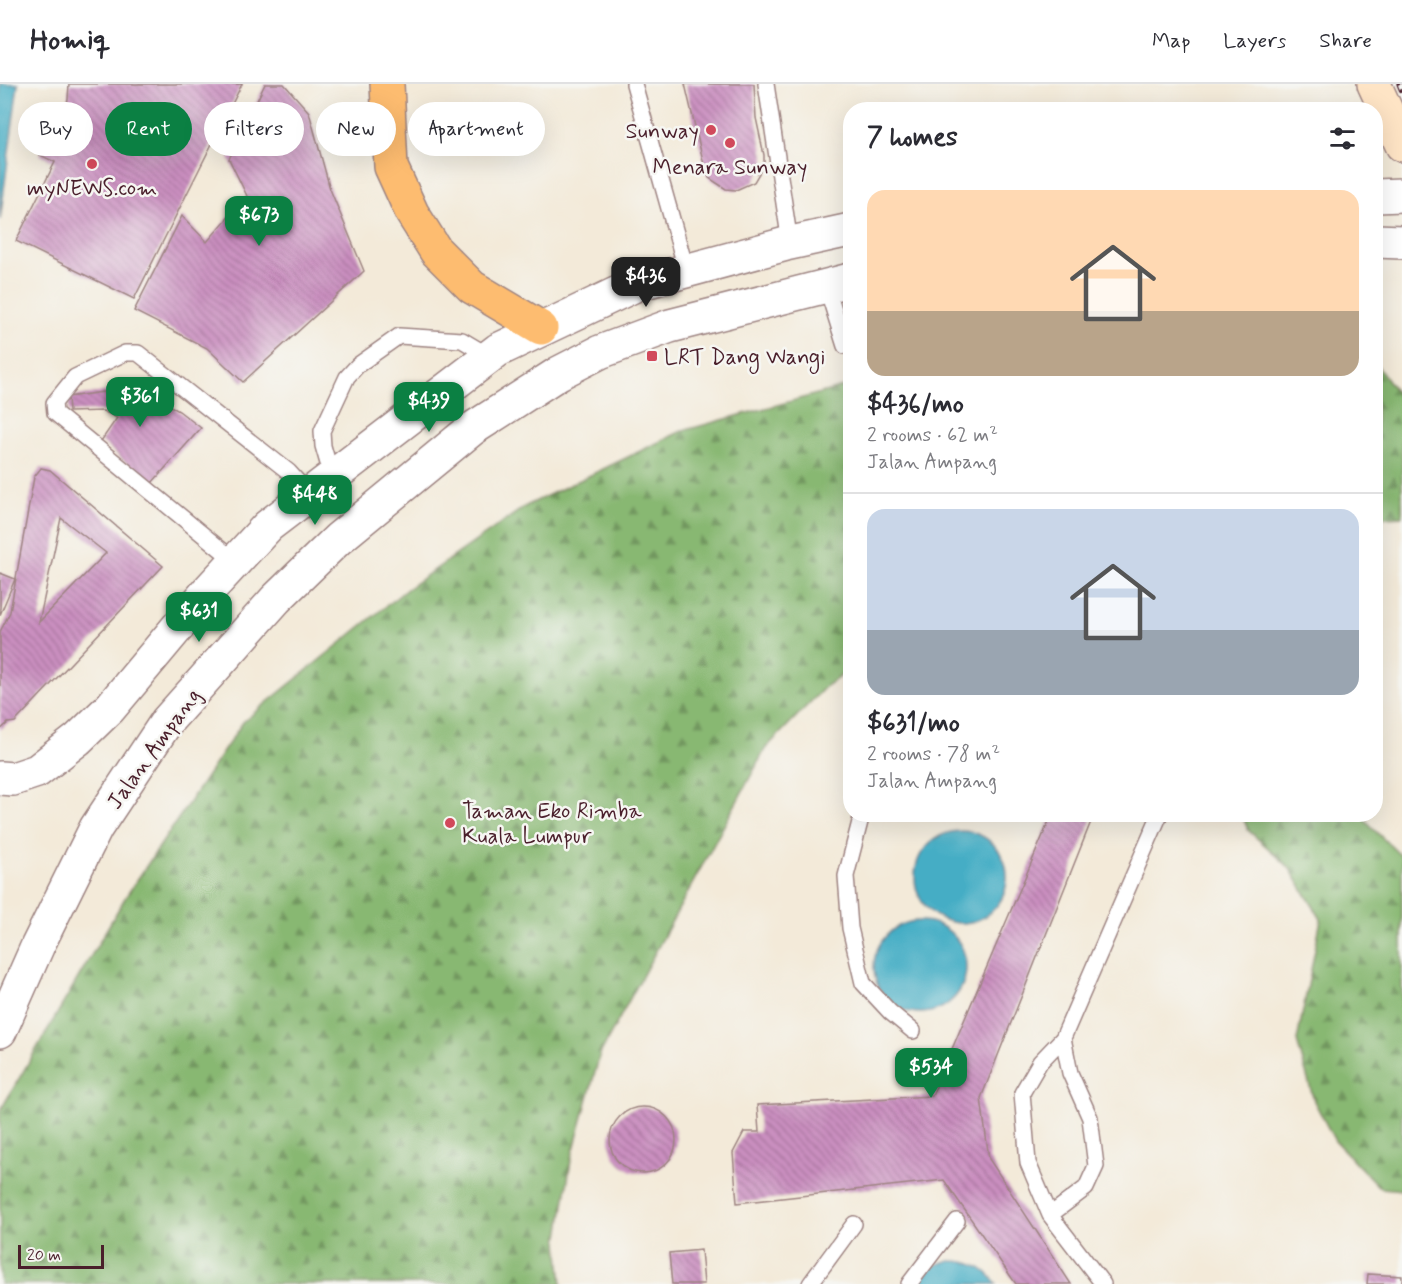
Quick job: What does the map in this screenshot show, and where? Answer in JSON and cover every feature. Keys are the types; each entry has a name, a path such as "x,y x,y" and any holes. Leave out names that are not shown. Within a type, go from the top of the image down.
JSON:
{"highway":[{"path":"387,84 391,167 412,213 436,251 472,287 541,328"}],"main road":[{"path":"1374,84 1382,102"},
{"path":"1383,104 1402,145"}],"street":[{"path":"1383,196 1402,195"},
{"path":"0,778 13,779 37,771 78,739 110,708 235,561 268,526 489,356 541,328 636,284 686,269 843,232"},
{"path":"1383,241 1402,242"},
{"name":"Jalan Ampang","path":"0,1031 38,945 96,828 167,721 276,599 338,540 472,429 559,373 600,352 648,333 838,283"}],"lane":[{"path":"634,84 686,269"},
{"path":"766,84 790,243"},
{"path":"838,283 843,328"},
{"path":"235,561 55,413 54,403 75,377 125,353 138,353 289,472 320,486 322,431 347,377 358,365 399,336 462,340 489,356"},
{"path":"860,822 846,876 853,939 863,983 890,1012 913,1031"},
{"path":"1103,1284 1050,1215 1028,1163 1022,1093 1040,1062 1063,1038 1157,822"},
{"path":"1050,1215 1086,1188 1096,1166 1090,1118 1070,1073 1063,1038"},
{"path":"909,1284 957,1221"},
{"path":"810,1284 854,1224"}],"green space":[{"path":"1383,374 1402,400 1402,516 1383,518"},
{"name":"Taman Eko Rimba Kuala Lumpur","path":"843,387 843,675 827,685 766,748 600,1054 571,1160 558,1243 562,1284 0,1284 0,1111 125,898 243,722 407,589 526,506 682,431"},
{"path":"1245,822 1366,822 1402,857 1402,1190 1380,1188 1335,1141 1314,1101 1297,1041 1321,919 1289,867 1248,830"}],"water":[{"path":"0,84 18,84 0,220"},
{"path":"961,831 979,834 994,844 1004,859 1007,877 1004,895 994,910 979,920 961,923 943,920 928,910 918,895 915,877 918,859 928,844 943,834"},
{"path":"920,921 938,924 953,934 963,949 966,967 963,985 953,1000 938,1010 920,1013 902,1010 887,1000 877,985 874,967 877,949 887,934 902,924"},
{"path":"947,1261 975,1265 997,1284 916,1284 933,1266"}],"building":[{"path":"69,84 242,84 233,102 204,102 204,156 206,156 134,299 16,241 55,162 42,156 93,156 93,102 67,102"},
{"path":"265,84 284,84 300,102 256,102"},
{"name":"Menara Sunway","path":"685,84 754,84 756,118 764,165 754,182 736,190 726,189 709,178"},
{"path":"304,106 309,112 316,138 316,156 321,156 330,189 364,271 243,382 207,348 134,311 182,216 207,242 247,196 229,159 230,156 304,156"},
{"path":"139,387 179,411 201,428 151,484 101,441 117,418 103,411 69,412 68,397"},
{"path":"41,468 50,470 163,566 15,722 8,723 0,730 0,632 10,612 34,477","holes":["61,518 106,553 39,622"]},
{"path":"0,573 15,579 0,615"},
{"path":"1049,822 1091,822 981,1098 989,1159 1071,1284 1016,1284 944,1180 737,1203 733,1153 744,1132 759,1132 757,1105 932,1096"},
{"path":"643,1107 655,1110 666,1117 673,1128 676,1140 673,1152 666,1163 655,1170 643,1173 631,1170 620,1163 613,1152 610,1140 613,1128 620,1117 631,1110"},
{"path":"701,1250 704,1284 672,1284 669,1253"},
{"path":"1368,1274 1402,1276 1402,1284 1367,1284"}],"railway":[{"path":"1400,84 1402,89"}],"place":[{"name":"Sunway","path":"711,130"},
{"name":"Menara Sunway","path":"730,143"},
{"name":"myNEWS.com","path":"92,164"},
{"name":"LRT Dang Wangi","path":"652,356"},
{"name":"Taman Eko Rimba Kuala Lumpur","path":"450,823"}]}
